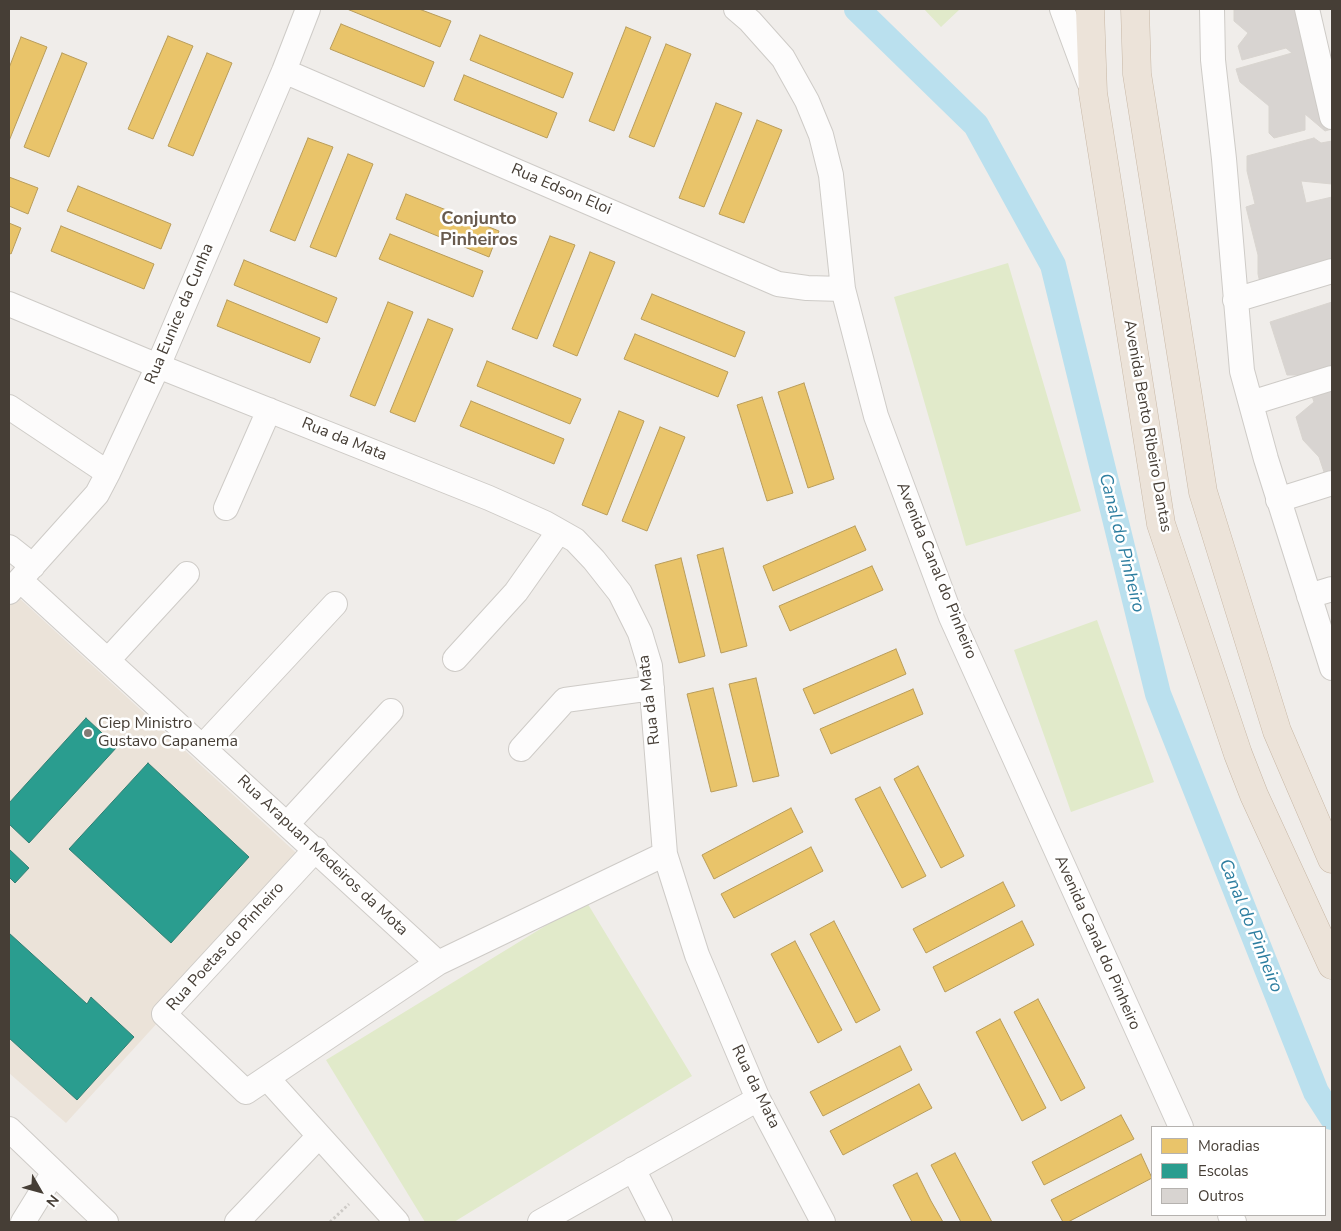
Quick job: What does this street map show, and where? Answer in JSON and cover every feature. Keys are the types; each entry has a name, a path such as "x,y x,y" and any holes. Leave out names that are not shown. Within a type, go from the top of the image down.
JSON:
{"highway":[{"name":"Avenida Bento Ribeiro Dantas","path":"1090,9 1093,93 1161,524 1244,770 1332,965"},
{"path":"1135,9 1137,74 1203,492 1277,731 1332,859"}],"street":[{"name":"Rua Eunice da Cunha","path":"21,580 97,494 108,473 158,366 284,71 308,9"},
{"name":"Avenida Canal do Pinheiro","path":"736,9 750,21 783,58 807,101 821,135 831,176 843,289 876,416 951,617 1181,1126"},
{"path":"1062,9 1093,93"},
{"path":"1212,9 1213,60 1224,159 1242,371 1278,500 1332,668"},
{"path":"1306,9 1332,117"},
{"name":"Rua Edson Eloi","path":"284,71 778,284 806,288 843,289"},
{"path":"1236,300 1332,271"},
{"name":"Rua da Mata","path":"9,304 158,366 489,498 575,540 620,593 640,633 650,666 665,854 697,955 758,1099 823,1222"},
{"path":"1251,403 1332,378"},
{"path":"9,407 108,473"},
{"path":"226,508 269,410"},
{"path":"1278,500 1332,484"},
{"path":"455,659 516,592 559,531"},
{"name":"Rua Arapuan Medeiros da Mota","path":"9,547 21,580 288,823 438,963"},
{"path":"108,660 187,574"},
{"path":"1309,596 1332,589"},
{"path":"203,746 334,604"},
{"path":"521,749 565,700 652,688"},
{"path":"288,823 391,711"},
{"name":"Rua Poetas do Pinheiro","path":"316,849 164,1014 246,1092 438,963"},
{"path":"438,963 665,854"},
{"path":"267,1078 397,1222"},
{"path":"540,1222 758,1099"},
{"path":"9,1129 106,1222"},
{"path":"237,1222 319,1136"},
{"path":"633,1169 660,1222"},
{"path":"23,1222 54,1172"}],"shaded area":[{"name":"Ciep Ministro Gustavo Capanema","path":"17,596 305,861 66,1123 9,1073 9,605"}],"green space":[{"path":"924,9 960,9 941,27"},
{"path":"1008,263 1081,511 966,546 894,297"},
{"path":"1097,620 1154,782 1071,812 1014,650"},
{"path":"586,901 692,1076 454,1222 425,1222 326,1060"}],"building: Moradias":[{"path":"347,9 419,9 451,21 440,47"},
{"path":"341,24 434,62 424,87 330,49"},
{"path":"626,27 651,37 614,131 589,121"},
{"path":"480,35 573,73 563,98 470,60"},
{"path":"168,36 193,46 153,139 128,129"},
{"path":"21,37 47,47 9,141 9,68"},
{"path":"666,44 691,54 654,147 629,137"},
{"path":"62,53 87,63 49,157 24,147"},
{"path":"207,53 232,63 193,156 168,146"},
{"path":"464,75 557,113 547,138 454,100"},
{"path":"716,103 742,113 704,207 679,198"},
{"path":"757,120 782,130 744,223 719,214"},
{"path":"308,138 333,147 295,241 270,231"},
{"path":"348,154 373,164 336,257 310,247"},
{"path":"9,177 38,188 28,214 9,206"},
{"path":"78,186 171,224 161,249 67,211"},
{"path":"406,194 499,231 489,257 396,219"},
{"path":"9,223 21,228 11,254 9,253"},
{"path":"61,226 154,264 144,289 51,251"},
{"path":"390,234 483,271 473,297 379,259"},
{"path":"550,236 575,245 537,339 512,329"},
{"path":"590,252 615,262 577,356 553,346"},
{"path":"244,260 337,298 327,323 234,285"},
{"path":"652,294 745,332 735,357 641,319"},
{"path":"227,300 320,338 310,363 217,326"},
{"path":"388,302 413,312 375,406 350,396"},
{"path":"428,319 453,329 415,422 390,412"},
{"path":"635,334 728,372 718,397 624,359"},
{"path":"487,361 581,399 570,424 477,386"},
{"path":"804,383 834,479 808,488 778,392"},
{"path":"762,397 793,493 767,501 737,405"},
{"path":"471,401 564,439 554,464 460,426"},
{"path":"619,411 644,421 607,515 582,505"},
{"path":"660,427 685,437 647,531 622,521"},
{"path":"855,526 866,550 773,591 763,566"},
{"path":"723,548 747,646 721,653 697,555"},
{"path":"681,558 705,656 679,663 655,565"},
{"path":"872,566 883,590 790,631 779,606"},
{"path":"896,649 906,674 814,714 803,689"},
{"path":"756,678 779,776 753,782 729,684"},
{"path":"713,688 737,786 711,792 687,694"},
{"path":"913,689 923,714 831,754 820,729"},
{"path":"918,766 964,856 941,868 894,779"},
{"path":"880,787 926,876 902,888 855,799"},
{"path":"791,808 803,832 714,879 702,855"},
{"path":"811,847 823,871 734,918 721,894"},
{"path":"1003,882 1015,906 926,953 913,929"},
{"path":"834,921 880,1010 856,1023 810,934"},
{"path":"1022,921 1034,945 945,992 933,967"},
{"path":"795,941 842,1030 818,1043 771,954"},
{"path":"1038,999 1085,1088 1061,1101 1014,1012"},
{"path":"1000,1019 1046,1108 1022,1121 976,1032"},
{"path":"900,1046 912,1070 823,1116 810,1092"},
{"path":"919,1084 932,1108 843,1155 830,1131"},
{"path":"1121,1115 1134,1139 1044,1185 1032,1162"},
{"path":"955,1153 992,1222 961,1222 931,1165"},
{"path":"1141,1154 1151,1176 1151,1179 1068,1222 1063,1222 1051,1200"},
{"path":"917,1173 943,1222 912,1222 893,1185"}],"building: Escolas":[{"path":"86,718 117,747 29,843 9,824 9,803"},
{"path":"148,763 249,857 171,943 69,849"},
{"path":"9,849 29,868 15,883 9,877"},
{"path":"9,933 87,1004 91,997 134,1037 77,1100 9,1038"}],"building: Outros":[{"path":"1234,9 1316,9 1332,76 1332,129 1325,131 1305,114 1305,130 1274,138 1269,133 1269,106 1240,82 1236,69 1292,53 1286,48 1242,60 1238,46 1248,33 1234,21"},
{"path":"1314,138 1321,143 1332,141 1332,184 1301,181 1306,203 1332,197 1332,273 1261,287 1258,274 1258,255 1246,207 1255,204 1247,171 1247,156"},
{"path":"1332,302 1332,473 1325,475 1319,457 1303,440 1296,417 1314,402 1305,375 1287,375 1270,322"}],"waterway":[{"name":"Canal do Pinheiro","path":"857,9 976,125 1053,265 1158,694 1316,1092 1332,1117"}],"place":[{"name":"Ciep Ministro Gustavo Capanema","path":"88,733"}],"district":[{"name":"Conjunto Pinheiros","path":"479,230"}]}
